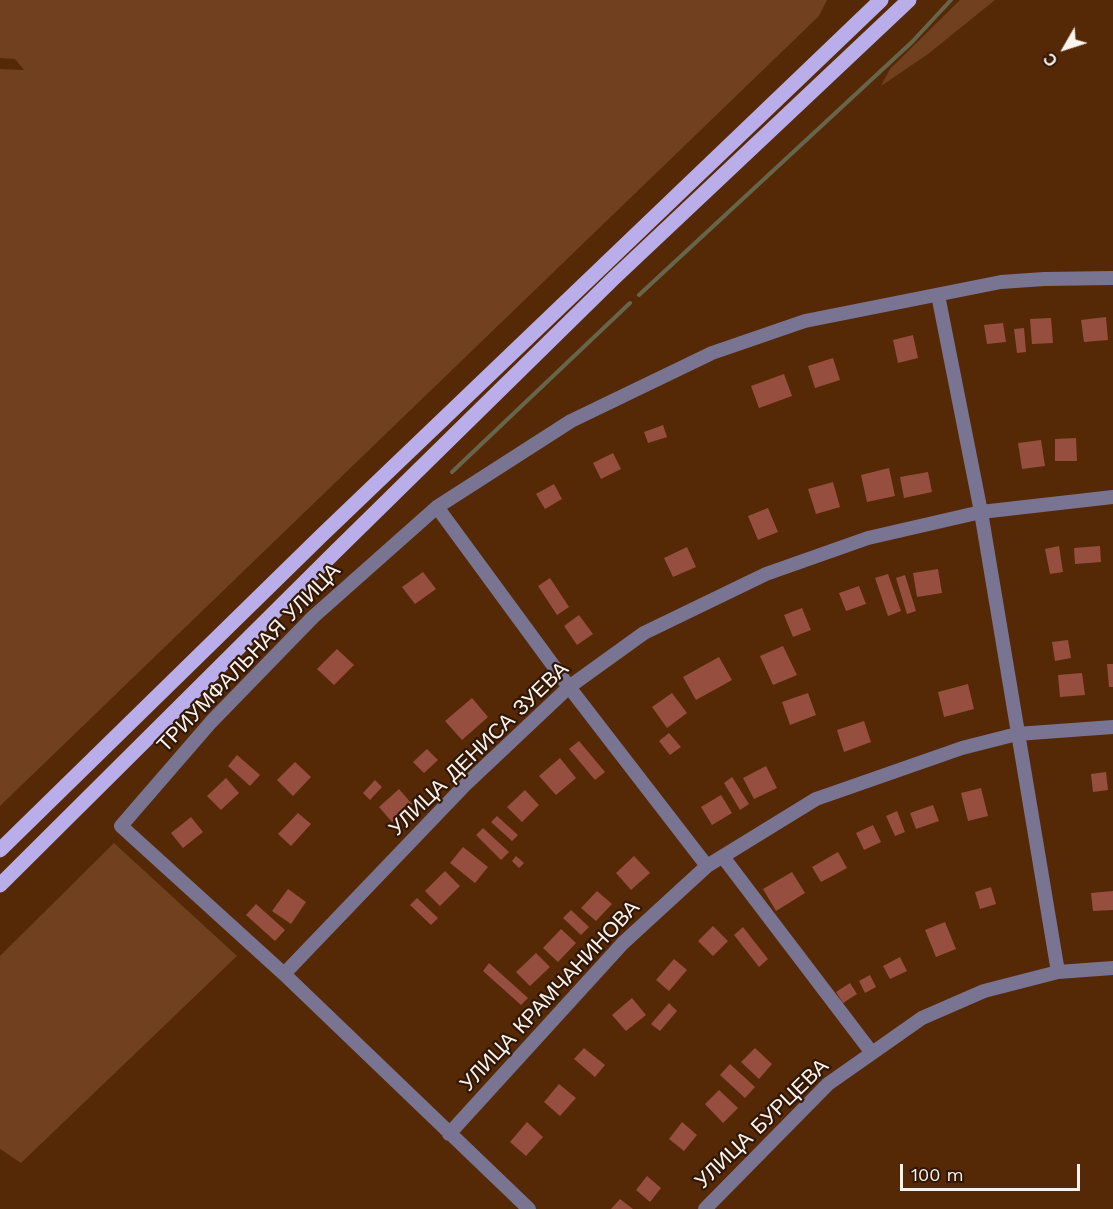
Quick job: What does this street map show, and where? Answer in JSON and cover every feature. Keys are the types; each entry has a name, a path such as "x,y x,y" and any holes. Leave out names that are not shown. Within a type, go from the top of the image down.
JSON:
{"main road":[{"path":"0,850 339,519 882,0"},
{"path":"0,885 614,278 909,0"}],"street":[{"name":"ТРИУМФАЛЬНАЯ УЛИЦА","path":"284,974 121,826 211,722 313,617 437,507 572,421 712,353 806,321 1001,282 1113,278"},
{"path":"938,295 981,512 1058,972"},
{"name":"УЛИЦА ДЕНИСА ЗУЕВА","path":"284,974 465,785 569,687 644,633 766,574 868,538 981,512 1113,497"},
{"path":"437,507 569,687 707,866"},
{"name":"УЛИЦА КРАМЧАНИНОВА","path":"449,1134 623,943 707,866 816,799 962,748 1017,734 1113,727"},
{"path":"723,857 872,1053"},
{"name":"УЛИЦА БУРЦЕВА","path":"705,1209 828,1084 922,1018 984,991 1058,972 1113,968"},
{"path":"284,974 529,1209"}],"shaded area":[{"path":"0,0 827,0 819,16 0,806 0,69 24,70 15,59 0,58"},
{"path":"960,0 995,0 928,54 881,86 890,69"},
{"path":"114,843 237,956 21,1163 0,1149 0,956"}],"building":[{"path":"1106,317 1108,340 1084,342 1081,320"},
{"path":"1051,318 1053,343 1032,344 1030,319"},
{"path":"1003,323 1006,342 987,344 984,325"},
{"path":"1024,328 1026,352 1017,353 1014,329"},
{"path":"913,335 918,358 898,363 893,340"},
{"path":"833,358 840,380 815,388 808,366"},
{"path":"784,374 792,396 759,408 751,386"},
{"path":"663,425 667,437 648,443 644,432"},
{"path":"1076,438 1077,461 1055,461 1055,439"},
{"path":"1041,440 1045,466 1022,469 1018,443"},
{"path":"613,453 621,469 601,479 593,463"},
{"path":"889,468 895,496 867,502 861,475"},
{"path":"928,472 932,492 904,498 900,477"},
{"path":"833,482 840,507 816,514 808,489"},
{"path":"554,484 562,499 545,509 536,494"},
{"path":"768,508 778,532 758,540 748,516"},
{"path":"1059,546 1063,572 1050,574 1045,549"},
{"path":"1100,546 1101,562 1075,564 1074,548"},
{"path":"687,547 696,567 673,577 664,558"},
{"path":"938,569 942,593 917,597 913,573"},
{"path":"423,572 436,589 415,604 402,587"},
{"path":"888,574 901,611 888,616 875,578"},
{"path":"905,575 916,611 907,614 896,578"},
{"path":"550,578 569,607 557,615 538,586"},
{"path":"859,586 866,604 846,611 839,593"},
{"path":"802,608 811,630 793,637 784,615"},
{"path":"579,615 593,634 577,645 564,626"},
{"path":"1068,640 1071,658 1055,661 1052,642"},
{"path":"783,646 797,675 773,685 760,656"},
{"path":"337,649 354,665 334,685 317,669"},
{"path":"719,657 732,680 696,700 683,677"},
{"path":"1107,664 1113,664 1113,687 1109,687"},
{"path":"1082,673 1085,695 1060,697 1058,675"},
{"path":"968,684 974,709 944,717 938,692"},
{"path":"672,693 687,713 667,728 652,707"},
{"path":"808,693 816,715 790,725 782,702"},
{"path":"472,698 488,717 462,740 445,721"},
{"path":"864,721 871,742 844,752 837,730"},
{"path":"669,733 681,747 670,755 659,741"},
{"path":"579,741 605,772 595,780 569,749"},
{"path":"427,749 438,760 424,773 413,762"},
{"path":"237,755 260,775 250,786 228,766"},
{"path":"560,758 576,778 556,795 539,776"},
{"path":"295,762 311,777 293,796 277,780"},
{"path":"766,766 777,788 754,799 743,778"},
{"path":"1106,772 1108,790 1093,792 1091,774"},
{"path":"732,777 749,804 740,810 724,783"},
{"path":"226,778 239,793 221,810 207,796"},
{"path":"375,780 382,787 370,800 363,793"},
{"path":"981,788 988,816 968,821 961,793"},
{"path":"399,789 412,804 392,822 379,807"},
{"path":"525,790 539,805 522,822 507,807"},
{"path":"721,795 732,813 712,825 701,807"},
{"path":"933,805 939,821 916,829 910,813"},
{"path":"897,811 905,832 895,836 886,816"},
{"path":"298,813 311,824 291,846 278,834"},
{"path":"497,816 518,835 512,841 491,822"},
{"path":"191,817 203,832 183,848 171,833"},
{"path":"873,825 881,842 864,850 856,833"},
{"path":"483,828 509,852 501,860 476,835"},
{"path":"463,847 488,867 475,883 450,863"},
{"path":"838,852 847,868 821,882 812,867"},
{"path":"516,856 524,863 519,868 512,861"},
{"path":"634,856 650,873 631,890 616,873"},
{"path":"445,871 460,886 440,906 425,891"},
{"path":"792,872 805,893 776,911 763,889"},
{"path":"991,887 996,904 980,909 975,892"},
{"path":"288,889 306,902 291,924 272,911"},
{"path":"597,891 612,904 596,921 581,908"},
{"path":"1113,891 1113,910 1093,911 1091,893"},
{"path":"417,898 438,918 431,925 410,905"},
{"path":"256,904 285,930 275,941 246,915"},
{"path":"571,910 589,927 581,935 563,918"},
{"path":"945,922 956,949 936,957 925,930"},
{"path":"713,926 728,941 713,956 698,941"},
{"path":"743,927 768,959 759,967 734,935"},
{"path":"561,929 576,943 558,962 543,948"},
{"path":"536,953 550,967 530,986 516,972"},
{"path":"900,957 907,971 890,979 883,966"},
{"path":"674,959 687,970 669,991 656,980"},
{"path":"489,963 528,998 521,1005 483,971"},
{"path":"870,975 876,987 865,993 859,981"},
{"path":"850,983 857,994 843,1003 836,992"},
{"path":"632,998 646,1015 626,1031 612,1015"},
{"path":"669,1003 677,1011 660,1031 651,1024"},
{"path":"584,1048 605,1065 595,1077 574,1059"},
{"path":"755,1048 772,1064 759,1079 741,1062"},
{"path":"730,1064 755,1087 745,1098 720,1075"},
{"path":"559,1084 576,1098 560,1116 544,1102"},
{"path":"719,1090 738,1108 723,1123 705,1104"},
{"path":"527,1122 543,1137 526,1156 510,1142"},
{"path":"682,1122 697,1135 684,1151 669,1139"},
{"path":"647,1176 661,1188 650,1202 636,1190"},
{"path":"620,1199 633,1209 611,1209"}],"waterway":[{"path":"639,295 912,42 951,0"},
{"path":"452,472 630,303"}]}
